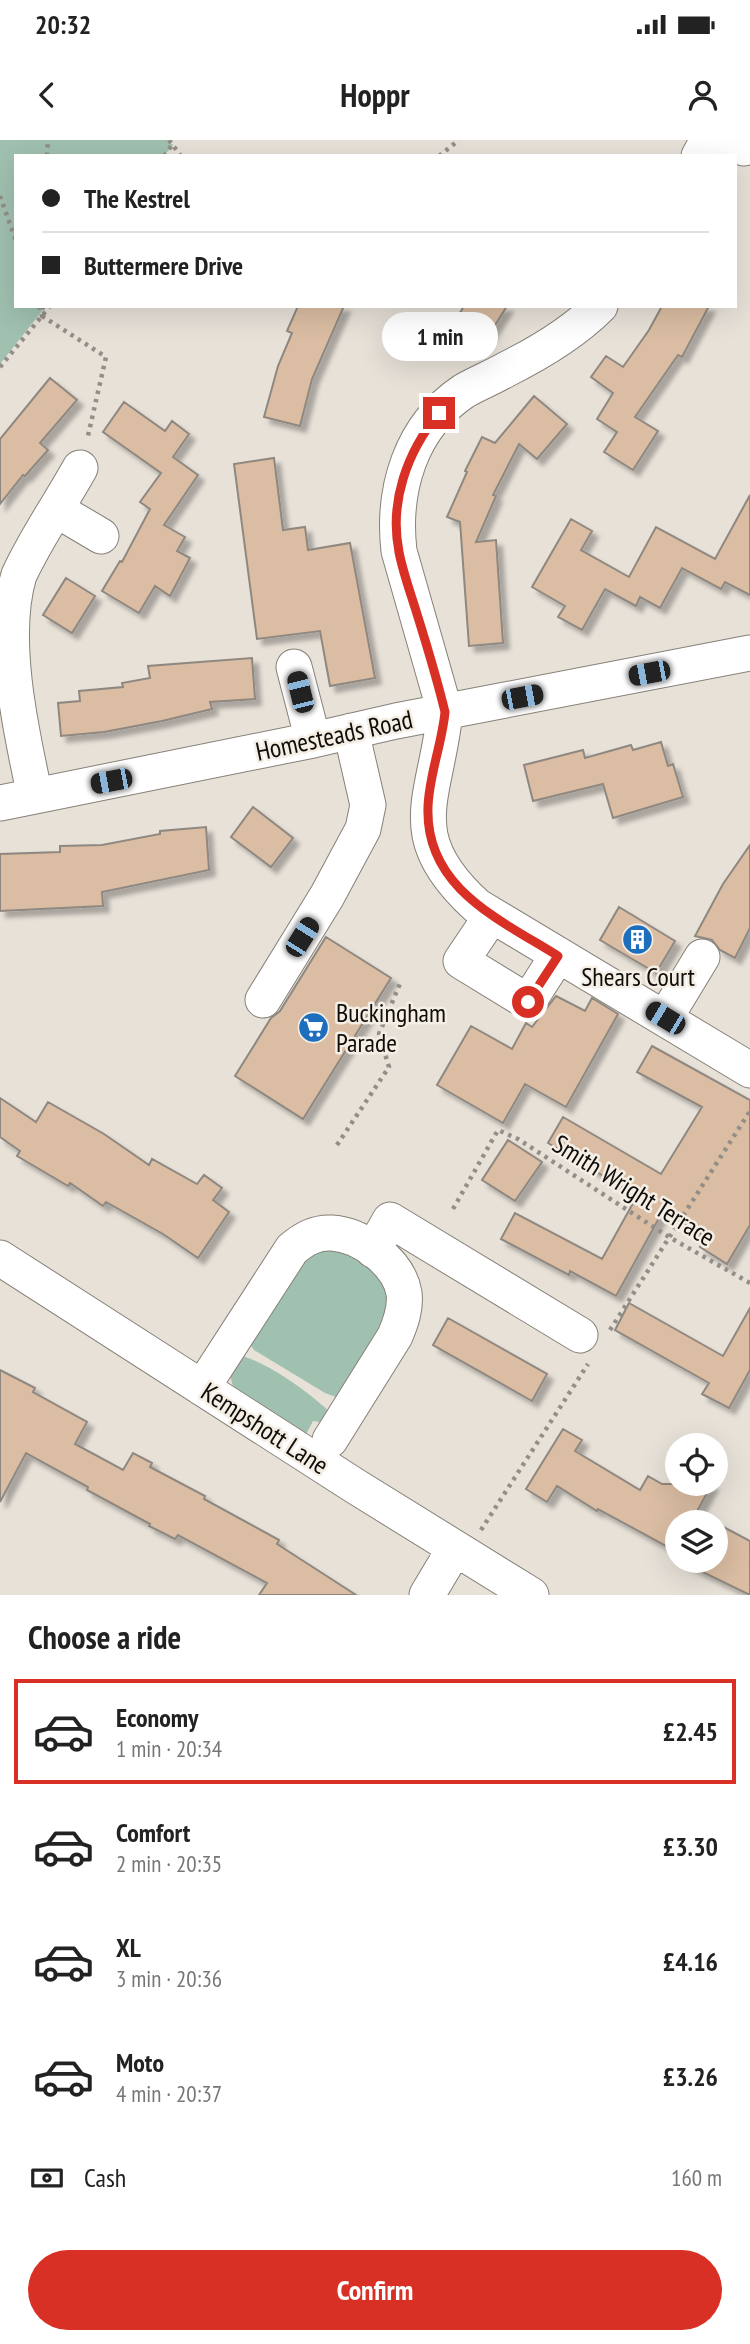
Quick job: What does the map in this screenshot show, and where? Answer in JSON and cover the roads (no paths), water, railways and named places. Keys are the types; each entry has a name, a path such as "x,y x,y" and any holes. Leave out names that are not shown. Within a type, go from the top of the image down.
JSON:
{"street":[{"path":"598,308 555,343 465,391 449,403 427,427 408,461 399,498 399,551 445,712 443,735 428,805 432,842 443,870 466,895 492,915 750,1070"},
{"path":"35,796 8,666 5,634 12,594 19,575 80,468"},
{"path":"57,510 101,536"},
{"name":"Homesteads Road","path":"0,803 750,653"},
{"path":"294,667 313,740"},
{"path":"263,999 327,896 363,829 368,805 351,731"},
{"path":"492,915 461,961 528,1002 558,956"},
{"path":"665,1018 702,957"},
{"path":"373,1250 390,1220 593,1343"},
{"path":"202,1388 292,1249 312,1236 332,1233 352,1239 373,1250 390,1264 402,1284 405,1296 402,1320 395,1336 331,1440"},
{"name":"Kempshott Lane","path":"0,1258 202,1388 465,1542 531,1595"},
{"path":"426,1595 465,1542"}],"place":[{"name":"Shears Court","path":"638,940"},
{"name":"Buckingham Parade","path":"313,1027"}]}
